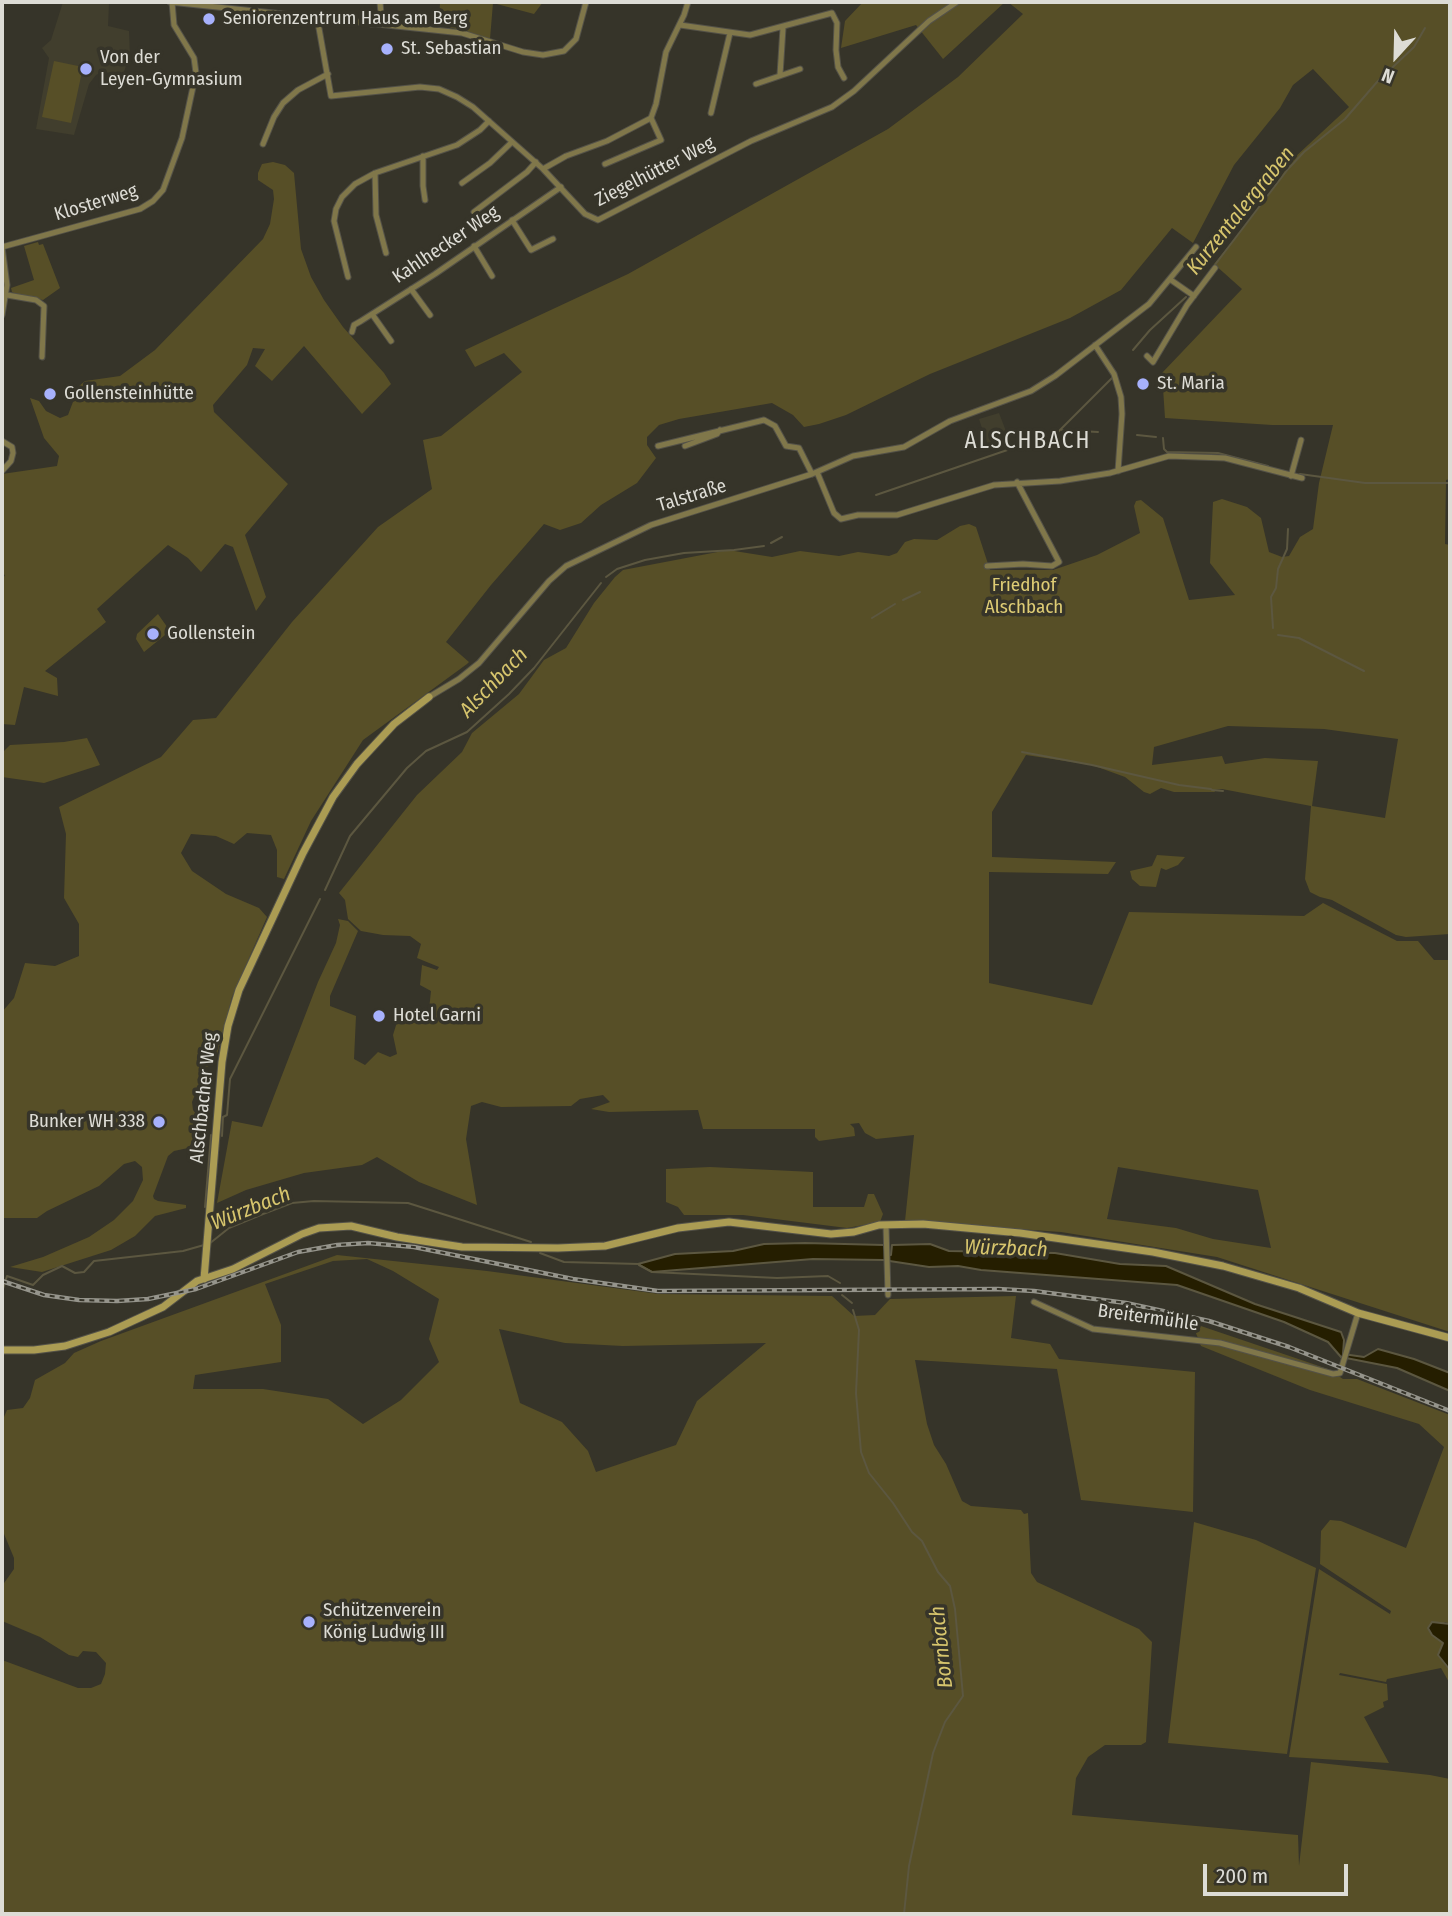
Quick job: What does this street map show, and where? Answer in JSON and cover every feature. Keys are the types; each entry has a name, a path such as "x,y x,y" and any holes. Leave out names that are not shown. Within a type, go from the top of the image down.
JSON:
{"main road":[{"name":"Talstraße","path":"303,853 328,804 357,764 394,724 429,697"},
{"name":"Alschbacher Weg","path":"204,1279 221,1070 228,1026 239,990 303,853"},
{"path":"2,1350 65,1346 124,1326 163,1307 186,1288 204,1279 233,1269 302,1234 330,1226 351,1226 420,1241 483,1247 606,1246 678,1228 729,1222 831,1234 862,1231 879,1225 923,1224 1098,1243 1167,1254 1223,1266 1299,1288 1358,1313 1450,1338"}],"street":[{"path":"171,2 462,33 523,52 550,55 564,51 576,39 586,2"},
{"name":"Klosterweg","path":"2,247 139,209 158,196 182,138 196,73 194,58 174,25 171,2"},
{"path":"371,24 381,14 380,2"},
{"path":"543,169 651,118 666,52 688,2"},
{"name":"Ziegelhütter Weg","path":"328,74 331,96 410,87 430,88 457,97 536,162 594,219 602,218 751,141 832,107 854,91 919,29 957,2"},
{"path":"680,25 750,35 832,13 837,23 838,67 844,78"},
{"path":"263,144 274,117 284,103 298,90 328,74 317,17"},
{"path":"780,75 783,28"},
{"path":"711,113 730,33"},
{"path":"756,85 800,69"},
{"path":"605,164 661,140 651,118"},
{"path":"348,277 337,235 336,209 342,197 374,173 457,145 489,121"},
{"path":"462,183 490,163 512,142"},
{"path":"424,156 425,200"},
{"path":"474,212 527,172 536,162"},
{"path":"374,173 376,215 387,253"},
{"name":"Kahlhecker Weg","path":"352,332 354,326 561,187"},
{"path":"512,220 531,250 553,239"},
{"path":"474,246 493,276"},
{"path":"2,247 7,295 2,315"},
{"name":"Talstraße","path":"429,697 459,679 478,663 549,581 566,566 651,525 815,473 852,456 904,447 950,421 1031,391 1149,304 1196,247"},
{"path":"1147,356 1153,362 1194,296 1216,268"},
{"path":"1171,280 1194,296"},
{"path":"411,289 430,315"},
{"path":"7,295 36,300 44,306 42,357"},
{"path":"372,314 391,341"},
{"path":"1096,345 1114,374 1121,397 1118,471"},
{"path":"658,446 756,421 769,422 780,432 786,446 800,448 837,518 844,519 858,515 897,515 984,488 1017,482 1060,481 1118,471 1161,457 1216,457 1302,478"},
{"path":"685,446 717,434 721,429"},
{"path":"1292,476 1301,440"},
{"path":"2,441 12,447 13,453 2,471"},
{"path":"987,566 1052,566 1059,562 1017,482"},
{"path":"886,1226 888,1295"},
{"name":"Breitermühle","path":"1034,1302 1093,1329 1220,1343 1333,1374 1340,1373 1358,1313"}],"shaded area":[{"name":"Von der Leyen-Gymnasium","path":"63,2 109,4 108,26 129,31 130,56 123,74 102,72 96,75 89,84 74,135 36,129 49,58 42,48 51,40"},
{"path":"999,413 1009,439 988,446 979,419"},
{"path":"764,1244 884,1245 886,1255 891,1255 892,1245 930,1244 949,1251 1055,1253 1120,1264 1166,1266 1255,1304 1341,1332 1344,1340 1343,1354 1364,1357 1378,1349 1450,1373 1450,1391 1397,1368 1341,1357 1328,1342 1284,1322 1177,1285 958,1266 929,1267 883,1260 813,1259 652,1272 638,1264 675,1254 733,1251"},
{"path":"1432,1622 1450,1624 1450,1670 1438,1655 1443,1643 1432,1635 1428,1628"}],"green space":[{"path":"440,2 543,2 534,14 493,3 490,39 439,24"},
{"path":"863,2 1005,2 943,59 916,25 841,48 845,21"},
{"name":"Friedhof Alschbach","path":"1008,2 1450,2 1450,479 1446,480 1445,544 1450,545 1450,934 1406,937 1396,935 1332,900 1310,892 1305,879 1311,806 1222,789 1214,790 1215,792 1174,792 1161,788 1150,794 1125,777 1092,765 1026,755 992,812 992,857 1116,862 1108,874 989,872 989,983 1092,1005 1129,912 1304,916 1323,903 1397,941 1418,941 1434,960 1450,960 1450,1332 1217,1257 1061,1232 905,1221 914,1135 876,1139 865,1133 859,1123 850,1124 854,1128 855,1136 819,1141 815,1137 815,1129 703,1129 698,1110 609,1112 591,1109 610,1102 603,1095 580,1099 571,1106 501,1107 482,1102 471,1106 466,1139 477,1205 419,1182 377,1157 362,1165 304,1173 246,1190 217,1203 232,1121 262,1127 318,982 336,943 340,925 338,919 348,921 358,931 330,996 330,1006 356,1016 354,1059 365,1065 378,1052 390,1057 397,1054 393,1035 401,1009 423,1021 428,1019 431,991 420,985 422,965 437,970 439,967 417,958 421,944 410,936 361,931 348,919 345,900 339,893 417,795 462,752 472,733 519,694 544,660 566,648 594,603 623,570 728,550 772,557 800,551 839,556 858,552 889,556 897,553 905,542 914,539 937,540 960,526 969,524 976,527 990,570 1053,570 1097,555 1140,533 1134,506 1136,501 1141,500 1163,518 1189,600 1235,595 1210,563 1213,502 1222,499 1247,507 1261,518 1269,552 1282,557 1289,556 1300,537 1313,529 1319,483 1333,425 1272,425 1165,418 1162,373 1242,289 1214,264 1256,212 1294,158 1349,107 1313,69 1293,85 1280,108 1234,165 1193,243 1172,228 1121,290 1070,318 930,374 846,415 819,424 804,427 793,415 772,403 659,425 647,437 647,445 656,458 637,483 601,505 581,523 560,530 544,524 491,585 446,642 469,662 363,740 311,821 284,879 277,877 277,850 271,835 247,833 234,844 216,836 191,834 181,853 192,871 226,894 259,908 267,917 232,997 215,1062 204,1069 192,1102 193,1110 200,1119 194,1140 188,1148 174,1151 168,1156 153,1196 158,1201 186,1205 186,1208 155,1216 135,1236 111,1250 42,1272 10,1267 43,1257 89,1237 114,1220 133,1201 143,1180 142,1167 135,1161 124,1164 99,1186 37,1218 2,1218 2,1012 14,998 25,963 55,966 79,956 79,924 64,898 66,834 59,807 161,757 193,720 216,718 292,622 378,527 432,489 423,440 441,436 522,372 504,353 475,367 465,350 628,274 888,129 958,77 1023,14","holes":["1228,726 1324,729 1398,739 1385,818 1312,806 1318,761 1265,758 1225,764 1222,756 1152,765 1154,747","1118,1167 1258,1190 1271,1248 1213,1239 1176,1228 1107,1219"]},
{"path":"54,61 83,67 71,123 42,117"},
{"path":"273,162 285,165 294,173 301,249 311,277 343,327 391,384 362,414 304,346 272,381 255,366 265,349 253,348 247,365 213,405 214,412 288,484 245,535 266,597 256,611 233,547 225,544 201,572 188,558 168,545 97,609 106,622 45,671 57,678 58,696 24,687 15,725 2,724 2,577 5,576 2,570 2,474 57,466 59,456 44,438 30,398 39,401 46,411 60,418 68,415 79,386 85,381 120,376 155,350 263,239 270,224 274,199 273,190 258,180 258,173 262,164"},
{"path":"38,242 39,245 43,244 60,288 43,300 16,294 11,288 34,280 24,246"},
{"path":"158,614 170,631 144,652 136,639 137,634"},
{"path":"87,738 100,765 44,783 2,777 2,753 10,745"},
{"path":"1157,855 1185,857 1178,865 1166,870 1161,868 1156,887 1140,886 1132,879 1130,871 1152,866"},
{"path":"710,1167 813,1172 813,1207 864,1207 868,1194 874,1194 883,1214 880,1222 847,1228 743,1215 684,1215 678,1207 666,1202 666,1169"},
{"path":"337,1255 487,1271 659,1294 832,1296 854,1316 875,1315 890,1299 1016,1296 1011,1338 1050,1344 1059,1359 1195,1372 1193,1512 1081,1500 1057,1369 915,1360 927,1424 934,1445 946,1464 962,1501 971,1506 1021,1510 1024,1514 1028,1513 1031,1573 1037,1582 1139,1629 1152,1642 1146,1742 1141,1745 1105,1745 1088,1757 1076,1778 1072,1815 1298,1835 1299,1866 1311,1762 1450,1779 1450,1914 2,1914 2,1660 78,1688 91,1688 101,1684 106,1663 96,1652 83,1651 78,1657 69,1655 40,1637 2,1621 2,1586 14,1569 14,1558 2,1529 4,1417 7,1410 23,1408 30,1398 35,1380 65,1363 74,1353","holes":["367,1259 393,1271 439,1299 429,1339 439,1362 401,1400 363,1424 328,1399 263,1389 193,1389 195,1375 281,1362 281,1325 265,1284 333,1261","499,1329 565,1343 623,1346 766,1343 697,1401 676,1445 596,1472 588,1451 562,1422 520,1403"]},
{"path":"1192,1323 1328,1369 1343,1379 1357,1379 1450,1415 1450,1624 1445,1622 1432,1635 1443,1643 1440,1649 1445,1665 1450,1670 1450,1684 1441,1668 1387,1679 1386,1682 1340,1673 1339,1675 1387,1684 1388,1700 1383,1702 1384,1707 1364,1717 1389,1763 1289,1757 1319,1569 1390,1614 1391,1611 1320,1564 1321,1531 1330,1520 1341,1521 1406,1548 1444,1447 1419,1424 1310,1390 1201,1346"},
{"path":"1194,1522 1256,1540 1316,1568 1287,1754 1168,1743"}],"waterway":[{"name":"Kurzentalergraben","path":"1214,266 1288,169 1304,152 1345,119 1377,82 1414,47 1425,28"},
{"name":"Kurzentalergraben","path":"1133,350 1150,330 1186,297"},
{"name":"Alschbach","path":"876,495 1057,433 1112,378"},
{"path":"1062,430 1098,432"},
{"path":"1137,435 1156,437"},
{"path":"1163,438 1167,452 1218,453 1268,466"},
{"path":"1300,474 1365,483 1450,483"},
{"path":"1273,628 1271,597 1276,588 1278,569 1287,549 1288,529"},
{"name":"Alschbach","path":"771,543 782,537"},
{"name":"Alschbach","path":"606,577 617,569 645,560 684,553 764,546"},
{"name":"Alschbach","path":"325,890 350,836 407,768 426,751 467,732 509,694 534,668 601,583"},
{"path":"903,600 920,592"},
{"path":"872,618 895,604"},
{"path":"1278,635 1299,638 1364,671"},
{"path":"1022,752 1179,785 1211,789"},
{"path":"1212,790 1223,791"},
{"name":"Alschbach","path":"222,1136 230,1079 320,899"},
{"name":"Alschbach","path":"205,1207 211,1135"},
{"name":"Würzbach","path":"209,1244 229,1228 263,1214 292,1203 314,1201 408,1203 531,1242"},
{"name":"Würzbach","path":"2,1292 7,1276 33,1285 43,1275 62,1266 75,1273 84,1272 94,1261 183,1251 204,1245"},
{"name":"Würzbach","path":"540,1253 564,1262 639,1264"},
{"name":"Bornbach","path":"639,1265 652,1272 777,1278 828,1276 840,1283"},
{"name":"Bornbach","path":"842,1295 852,1303"},
{"name":"Bornbach","path":"853,1310 859,1330 856,1393 861,1452 869,1473 912,1532 922,1541 938,1572 950,1586 955,1609 963,1696 945,1722 933,1753 909,1866 904,1914"}],"railway":[{"path":"2,1281 44,1295 79,1300 148,1299 196,1289 298,1252 368,1243 414,1247 573,1279 658,1291 1034,1291 1126,1303 1209,1321 1289,1347 1450,1411"}],"place":[{"name":"Seniorenzentrum Haus am Berg","path":"209,19"},
{"name":"St. Sebastian","path":"387,49"},
{"name":"Von der Leyen-Gymnasium","path":"86,69"},
{"name":"St. Maria","path":"1143,384"},
{"name":"Gollensteinhütte","path":"50,394"},
{"name":"Gollenstein","path":"153,634"},
{"name":"Hotel Garni","path":"379,1016"},
{"name":"Bunker WH 338","path":"159,1122"},
{"name":"Schützenverein König Ludwig III","path":"309,1622"}],"district":[{"name":"ALSCHBACH","path":"1028,442"}]}
